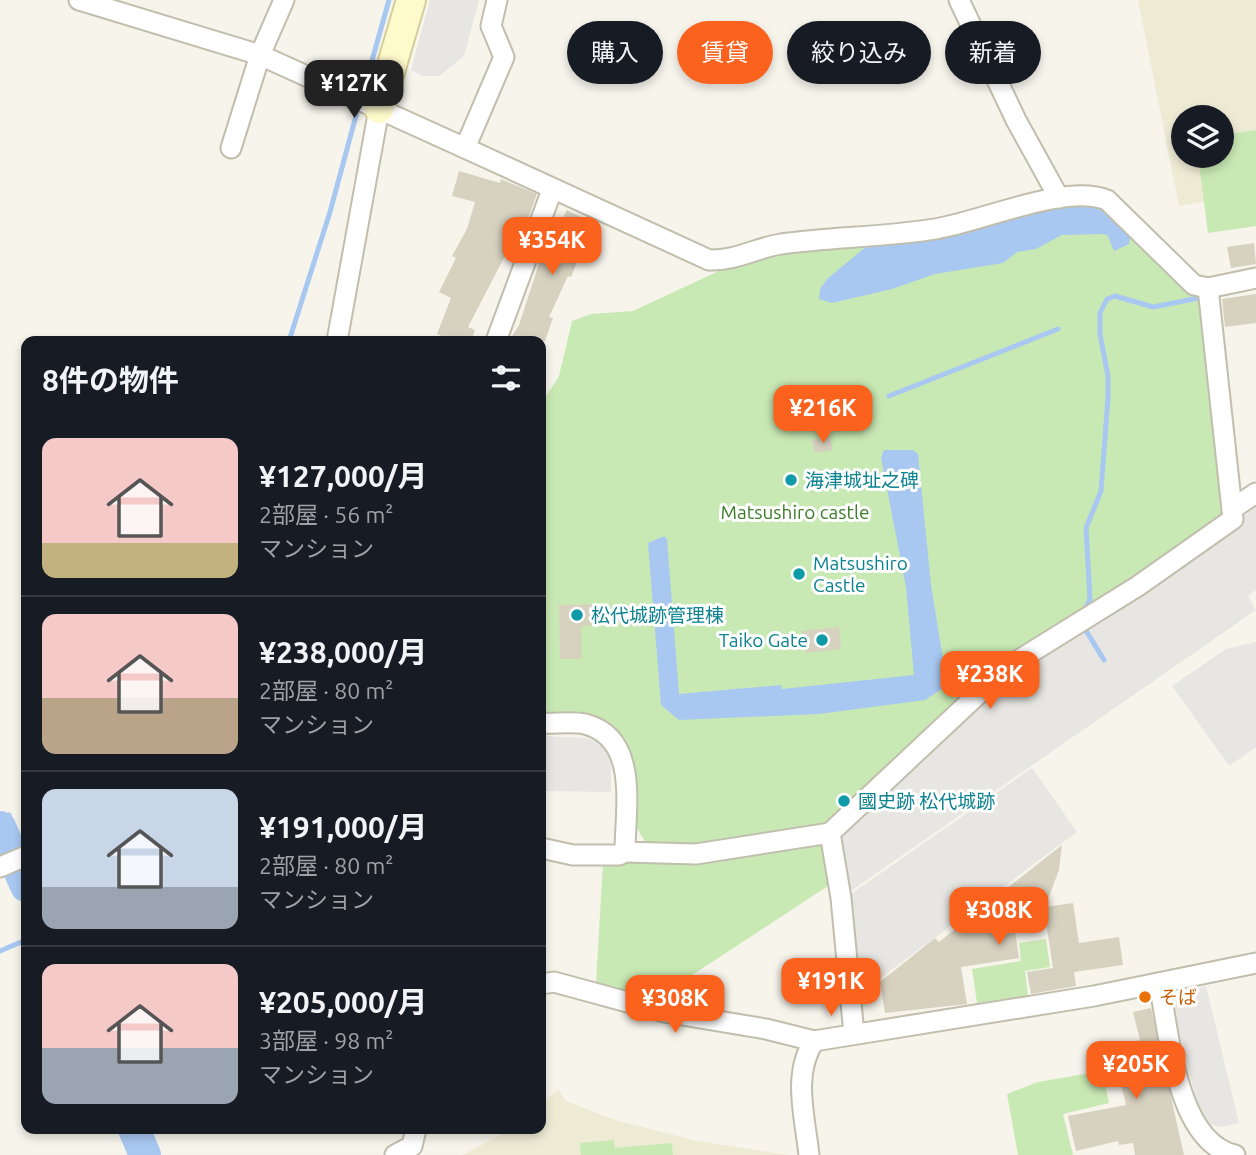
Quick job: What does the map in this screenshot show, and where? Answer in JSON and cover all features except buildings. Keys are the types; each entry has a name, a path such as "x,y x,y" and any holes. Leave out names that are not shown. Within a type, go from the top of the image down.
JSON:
{"street":[{"path":"79,0 260,55 709,260 722,261 778,245 936,229 1059,198 1096,196 1107,200 1194,285 1208,288 1256,278"},
{"path":"231,148 260,55 285,0"},
{"path":"338,336 379,109 411,0"},
{"path":"465,148 504,57 491,26 497,0"},
{"path":"959,0 1016,120 1059,198"},
{"path":"498,336 552,190"},
{"path":"546,849 573,855 619,856 625,852 696,853 830,832 1006,668 1194,548 1233,519 1208,288"},
{"path":"1232,509 1256,493"},
{"path":"546,723 584,724 605,733 618,747 624,761 625,852"},
{"path":"830,832 841,898 854,1034"},
{"path":"0,867 21,858"},
{"path":"546,983 554,982 664,1012 766,1028 814,1041 1081,999 1256,963"},
{"path":"1159,983 1182,1097 1196,1126 1214,1144 1235,1155"},
{"path":"808,1155 801,1075 803,1057 814,1041"},
{"path":"396,1155 412,1146 415,1134"}],"shaded area":[{"path":"430,0 479,0 464,56 439,76 423,76 411,70"},
{"path":"1138,0 1256,0 1256,193 1179,206 1171,168 1234,168 1234,105 1171,105 1171,166"},
{"path":"1256,507 1256,590 1248,596 1256,610 845,895 836,833 1011,670 1150,581"},
{"path":"1256,642 1256,747 1229,766 1172,686 1226,649"},
{"path":"546,736 587,738 603,745 611,758 611,792 546,791"},
{"path":"1032,768 1077,832 859,994 845,898"},
{"path":"1206,986 1239,1123 1221,1127 1211,1125 1198,1107 1173,1007 1177,993"},
{"path":"558,1089 566,1101 615,1120 697,1141 789,1155 463,1155 502,1134 546,1134 546,1100"}],"green space":[{"path":"1256,130 1256,226 1208,233 1200,168 1234,168 1234,133"},
{"name":"Matsushiro castle","path":"1088,202 1204,293 1229,514 827,827 692,846 651,848 635,821 631,764 620,736 546,717 546,396 559,376 572,321 591,314 633,311 723,269 781,251"},
{"path":"825,841 831,884 654,1000 596,984 603,862 693,860"},
{"path":"1046,939 1050,967 1025,971 1028,996 977,1003 972,969 1021,961 1019,943"},
{"path":"1102,1071 1109,1103 1063,1114 1073,1155 1018,1155 1007,1094 1038,1082"},
{"path":"614,1140 615,1148 672,1143 673,1155 581,1155 580,1143"}],"water":[{"path":"1063,202 1098,203 1131,233 1129,244 1114,251 1108,236 1104,234 1062,235 1036,249 1017,252 1003,263 935,274 892,289 832,303 819,299 820,289 827,279 873,241"},
{"path":"884,450 913,450 918,454 931,585 945,671 943,688 925,700 819,714 679,720 661,705 648,543 664,536 667,539 679,694 781,685 782,689 914,675 906,587 881,458"}],"waterway":[{"path":"364,89 389,0"},
{"path":"291,336 330,212 357,112"},
{"path":"1083,614 1090,599 1086,528 1101,491 1108,398 1100,313 1107,299 1115,296 1153,307 1204,297"},
{"path":"889,396 1058,329"},
{"path":"1082,624 1104,660"},
{"path":"0,828 9,815"},
{"path":"0,827 21,875"},
{"path":"0,951 21,942"},
{"path":"136,1134 145,1155"}],"place":[{"name":"海津城址之碑","path":"791,480"},
{"name":"Matsushiro Castle","path":"799,574"},
{"name":"松代城跡管理棟","path":"577,615"},
{"name":"Taiko Gate","path":"822,640"},
{"name":"國史跡 松代城跡","path":"844,801"},
{"name":"そば","path":"1145,997"}]}
